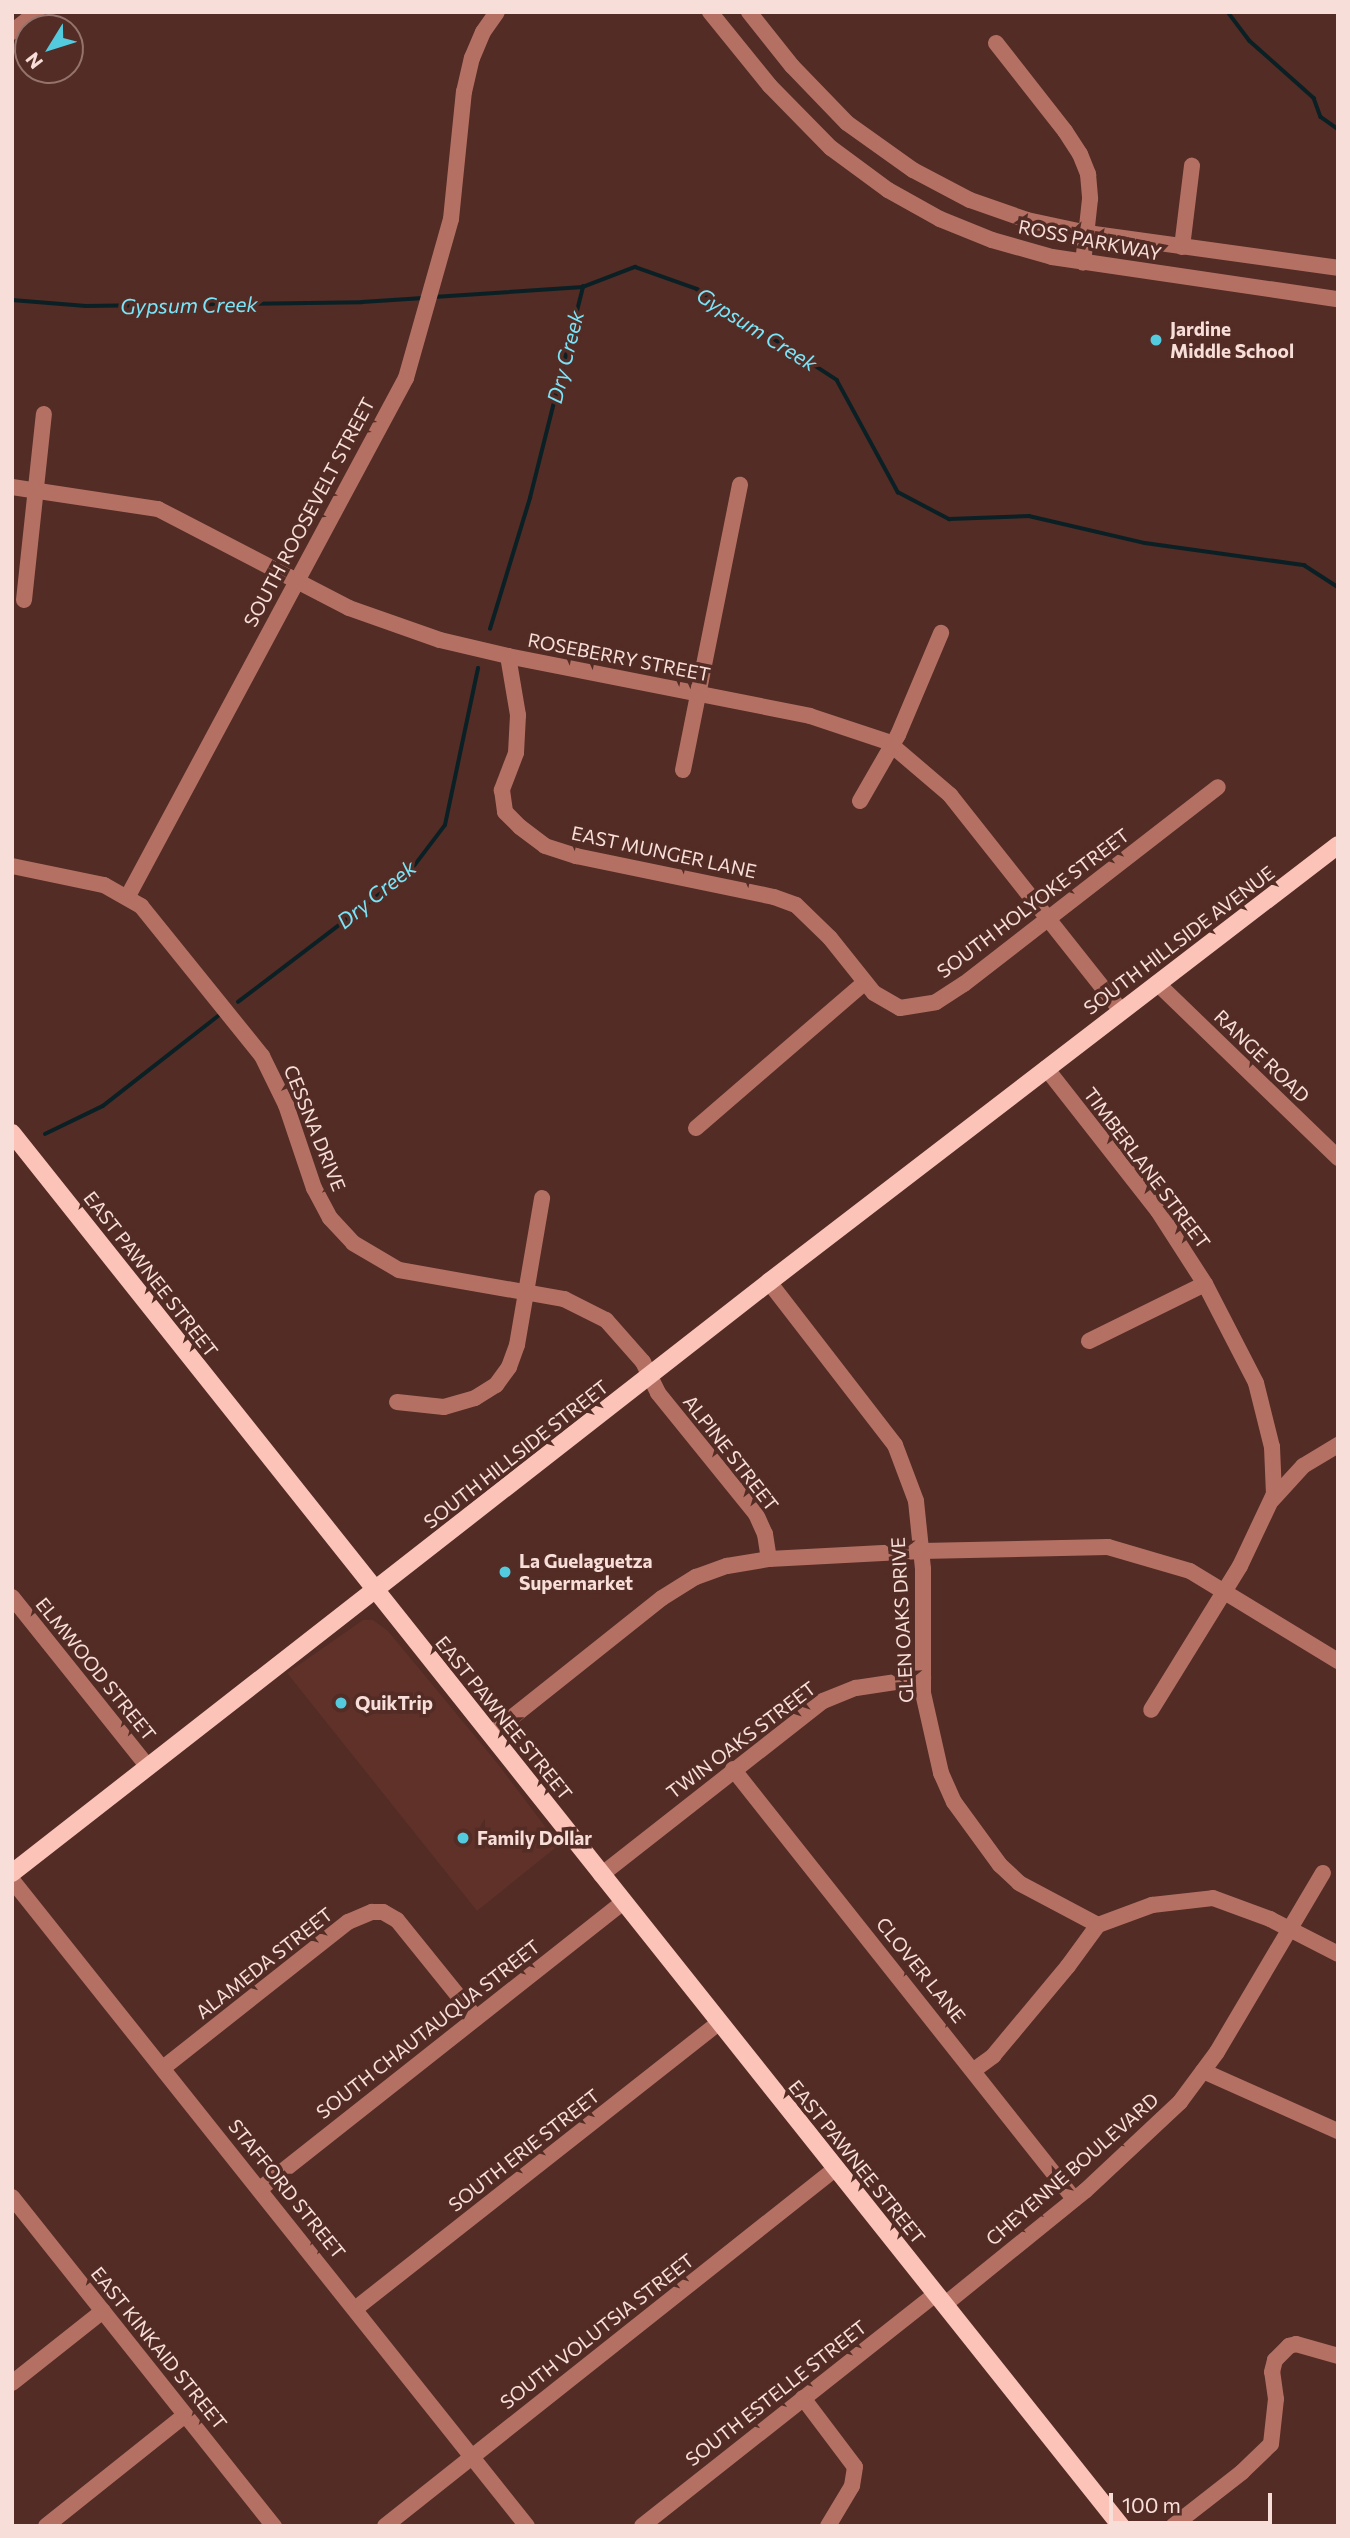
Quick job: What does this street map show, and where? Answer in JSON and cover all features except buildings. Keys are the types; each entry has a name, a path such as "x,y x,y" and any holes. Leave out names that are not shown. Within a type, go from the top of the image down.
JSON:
{"main road":[{"name":"SOUTH HILLSIDE AVENUE","path":"1046,1069 1338,845"},
{"name":"SOUTH HILLSIDE STREET","path":"12,1873 1046,1069"},
{"name":"EAST PAWNEE STREET","path":"12,1133 1121,2526"}],"street":[{"path":"12,32 37,12"},
{"name":"SOUTH ROOSEVELT STREET","path":"128,896 406,378 450,219 464,92 472,58 483,32 498,12"},
{"name":"ROSS PARKWAY","path":"710,12 809,129 878,183 915,206 968,232 1021,250 1083,263 1338,299"},
{"name":"ROSS PARKWAY","path":"749,12 821,98 878,148 970,200 1027,220 1087,233 1338,268"},
{"path":"996,43 1065,131 1080,154 1088,174 1087,233 1083,263"},
{"path":"1182,247 1192,166"},
{"path":"24,600 44,414"},
{"path":"682,770 740,485"},
{"name":"ROSEBERRY STREET","path":"12,487 34,488 158,509 298,579 349,608 440,640 810,716 892,745 950,795 1121,1011"},
{"path":"860,802 892,745 941,633"},
{"name":"EAST MUNGER LANE","path":"508,656 518,715 516,753 502,790 505,812 520,827 545,846 576,856 774,897 796,905 816,923 864,984"},
{"name":"SOUTH HOLYOKE STREET","path":"864,984 900,1008 936,1002 964,984 1218,787"},
{"path":"12,866 104,886 128,896"},
{"name":"CESSNA DRIVE","path":"128,896 141,906 163,932 262,1056 286,1105 314,1188 340,1230 353,1243 399,1270 579,1304 606,1320 643,1362 650,1377"},
{"name":"RANGE ROAD","path":"1157,983 1338,1158"},
{"path":"696,1128 864,984"},
{"name":"TIMBERLANE STREET","path":"1046,1069 1158,1212 1205,1284 1256,1383 1275,1469 1274,1494 1224,1592 1151,1710"},
{"path":"397,1402 444,1407 475,1398 496,1385 509,1367 517,1345 542,1198"},
{"name":"GLEN OAKS DRIVE","path":"769,1282 895,1445 916,1501 921,1551 923,1693 941,1773 954,1802 980,1840 1019,1883 1098,1925"},
{"path":"1089,1341 1205,1284"},
{"name":"ALPINE STREET","path":"650,1377 665,1401 756,1514 765,1534 769,1559"},
{"path":"1270,1502 1303,1466 1338,1445"},
{"path":"491,1734 662,1598 696,1577 727,1566 769,1559 921,1551 1108,1547 1190,1571 1338,1661"},
{"name":"ELMWOOD STREET","path":"12,1597 148,1767"},
{"name":"TWIN OAKS STREET","path":"601,1875 813,1708 839,1693 923,1678"},
{"name":"CLOVER LANE","path":"733,1769 1074,2199"},
{"name":"CHEYENNE BOULEVARD","path":"940,2300 1074,2199 1180,2102 1203,2071 1323,1872"},
{"name":"STAFFORD STREET","path":"12,1880 527,2526"},
{"path":"974,2070 1001,2046 1068,1966 1098,1925 1152,1905 1213,1898 1270,1919 1338,1954"},
{"name":"SOUTH CHAUTAUQUA STREET","path":"260,2189 623,1902"},
{"name":"ALAMEDA STREET","path":"163,2068 348,1923 372,1912 383,1912 397,1920 476,2018"},
{"name":"SOUTH ERIE STREET","path":"355,2309 719,2023"},
{"path":"1203,2071 1338,2131"},
{"name":"SOUTH VOLUTSIA STREET","path":"386,2526 835,2169"},
{"name":"EAST KINKAID STREET","path":"12,2197 18,2216 103,2311 274,2526"},
{"name":"SOUTH ESTELLE STREET","path":"642,2526 803,2398 940,2300"},
{"path":"12,2383 103,2311"},
{"path":"1173,2526 1242,2472 1271,2444 1276,2399 1272,2372 1275,2360 1289,2346 1296,2344 1338,2356"},
{"path":"803,2398 855,2467 852,2486 828,2526"},
{"path":"46,2526 186,2415"}],"shaded area":[{"path":"363,1620 373,1620 388,1631 498,1764 559,1845 477,1911 287,1673"}],"waterway":[{"path":"1228,12 1250,41 1314,98 1321,117 1338,129"},
{"name":"Gypsum Creek","path":"434,297 583,287 635,267 697,289 837,380 898,492 949,519 1029,516 1145,543 1304,565 1338,587"},
{"name":"Dry Creek","path":"490,629 530,498 583,287"},
{"name":"Gypsum Creek","path":"12,300 86,306 362,302 423,298"},
{"name":"Dry Creek","path":"238,1002 411,870 445,825 478,668"},
{"name":"Dry Creek","path":"45,1134 103,1106 218,1016"}],"place":[{"name":"Jardine Middle School","path":"1156,340"},
{"name":"La Guelaguetza Supermarket","path":"505,1572"},
{"name":"QuikTrip","path":"341,1703"},
{"name":"Family Dollar","path":"463,1838"}]}
